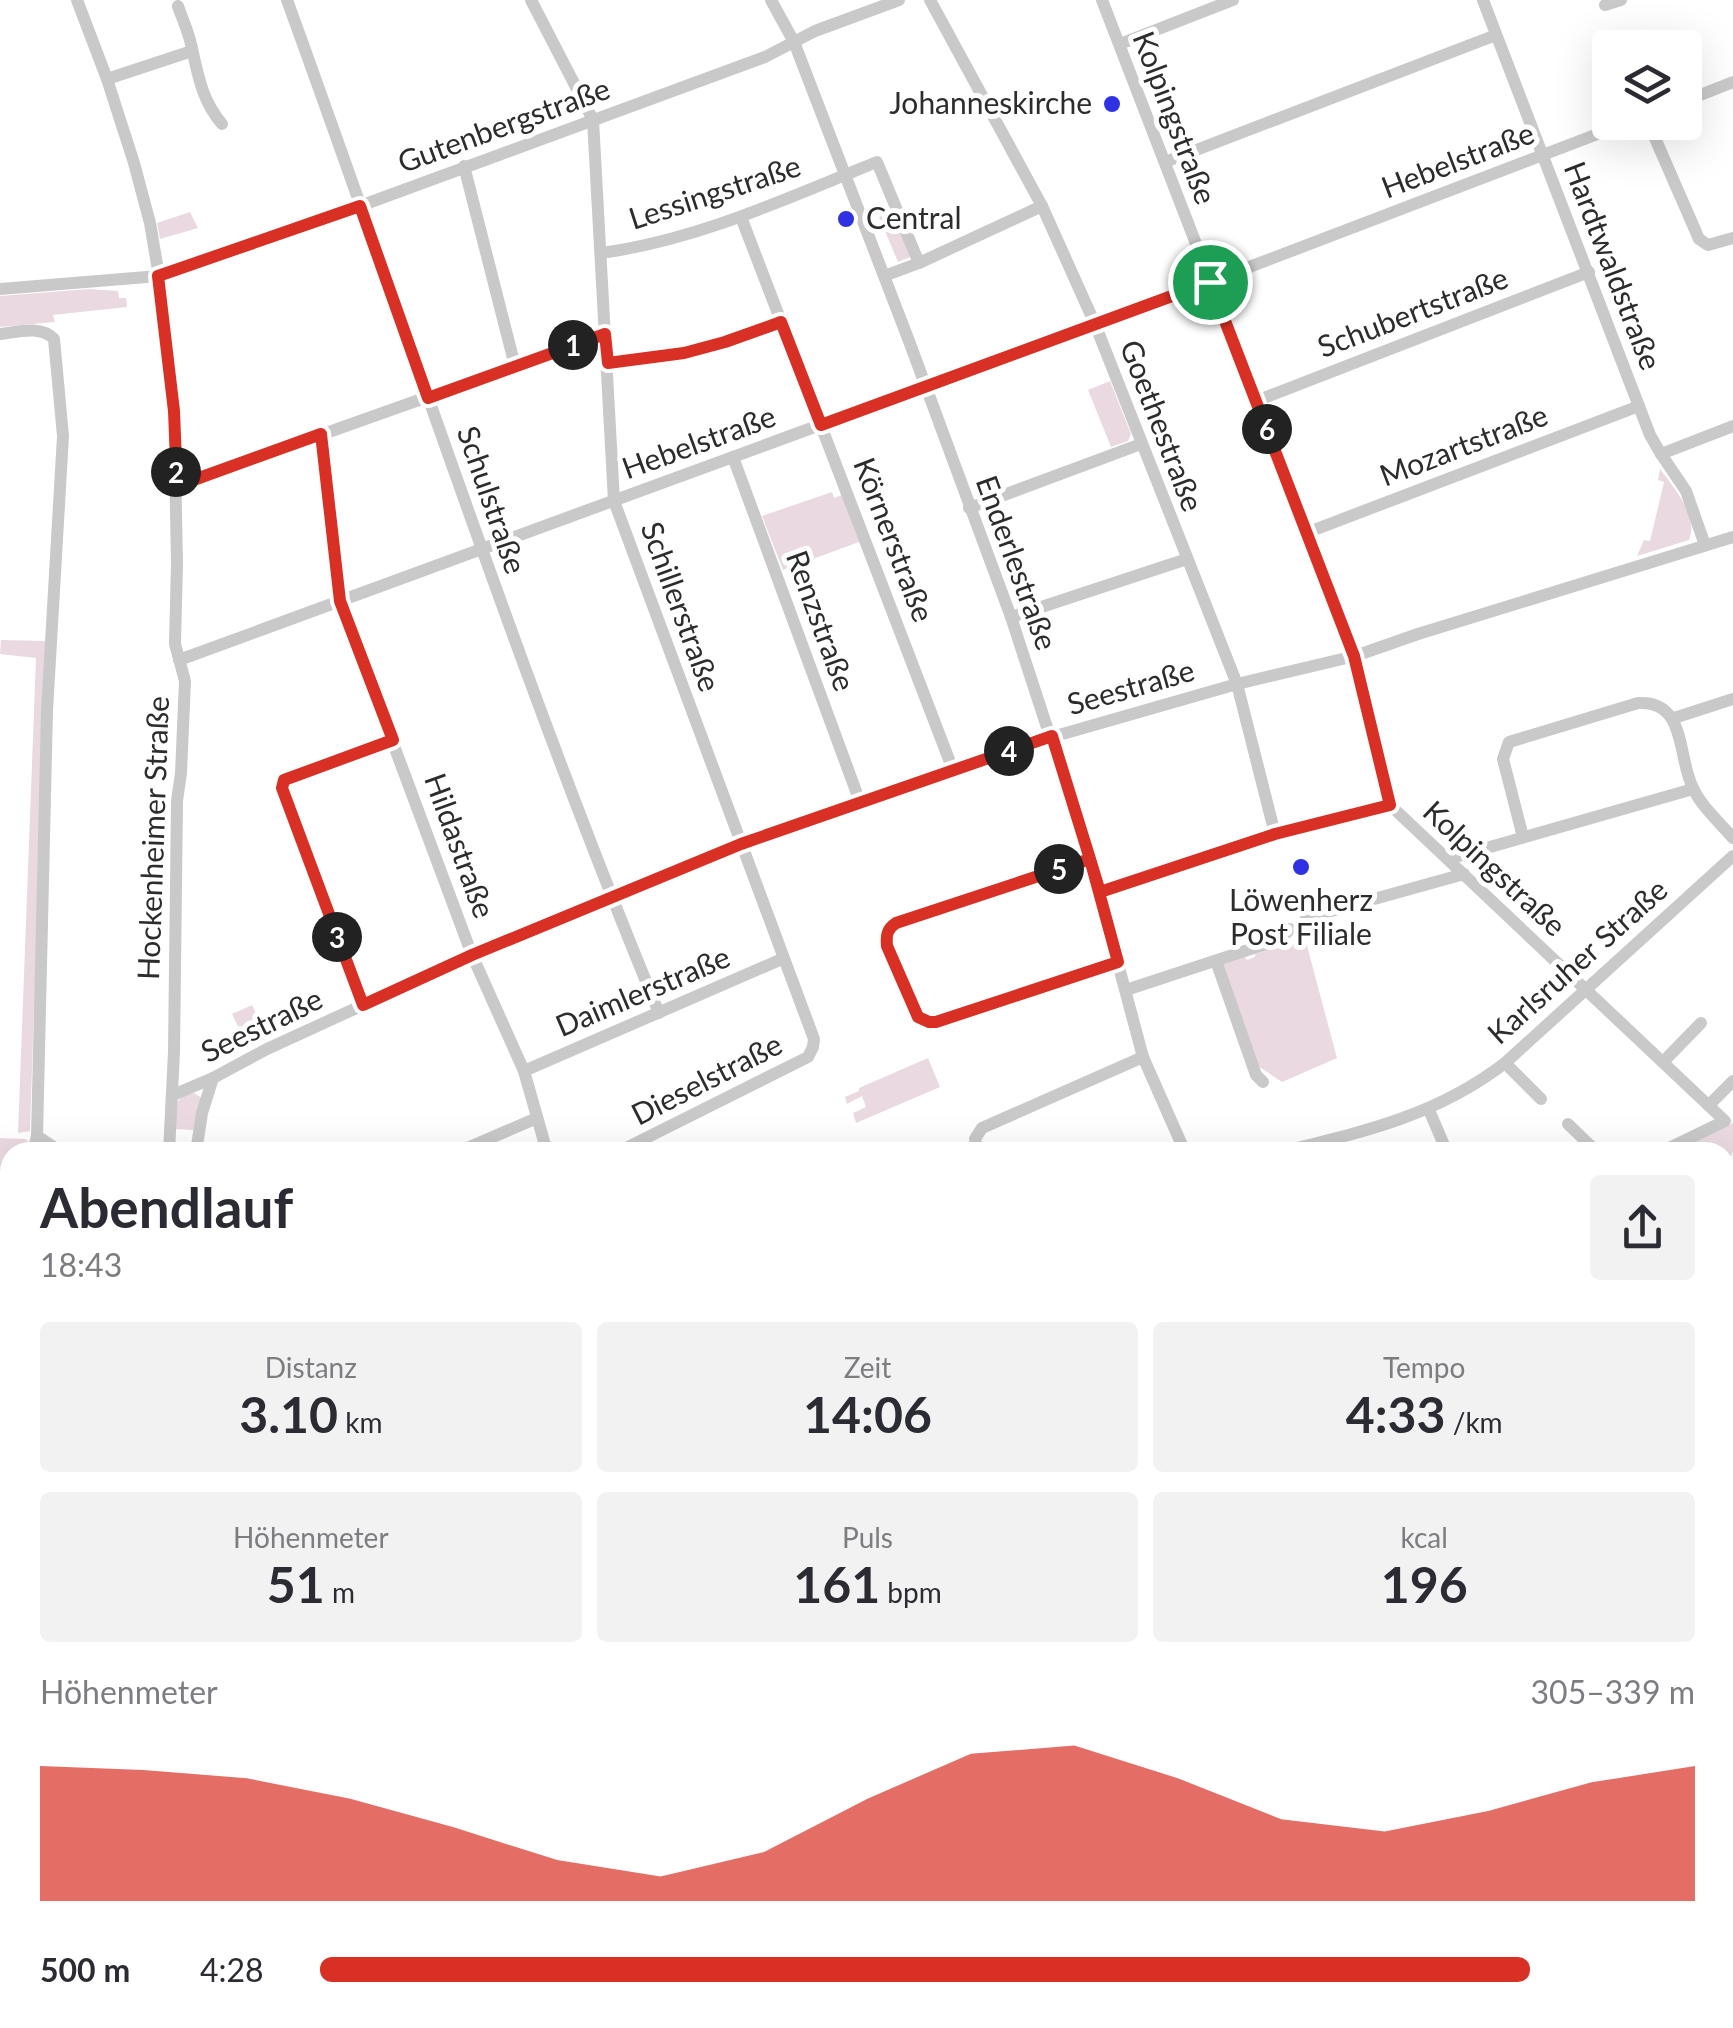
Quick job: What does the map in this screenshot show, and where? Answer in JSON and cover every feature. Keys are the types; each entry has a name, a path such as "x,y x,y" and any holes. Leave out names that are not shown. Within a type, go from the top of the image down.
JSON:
{"street":[{"name":"Hockenheimer Straße","path":"77,0 108,79 150,223 174,411 175,644 184,680 177,801 170,1142"},
{"name":"Schulstraße","path":"288,0 572,799 659,1012"},
{"name":"Schillerstraße","path":"531,0 594,120 614,500 814,1047"},
{"name":"Enderlestraße","path":"771,0 794,42 1011,617 1100,892 1144,1057 1181,1142"},
{"name":"Gutenbergstraße","path":"0,290 158,276 765,57 815,31 899,0"},
{"name":"Goethestraße","path":"930,0 1042,206 1094,324 1237,684 1275,834"},
{"name":"Kolpingstraße","path":"1102,0 1354,656 1390,805 1709,1105"},
{"path":"1120,44 1234,0"},
{"name":"Hardtwaldstraße","path":"1483,0 1639,406 1661,454 1686,491 1705,546"},
{"path":"1605,5 1622,0"},
{"path":"178,6 210,110 222,124"},
{"path":"1164,162 1496,35"},
{"path":"108,79 192,51"},
{"path":"1702,94 1733,82"},
{"name":"Hebelstraße","path":"179,660 925,388 1592,136"},
{"path":"1656,140 1699,239 1708,245 1733,238"},
{"path":"844,175 877,162 919,263"},
{"path":"464,166 515,366"},
{"name":"Lessingstraße","path":"601,253 677,237 742,217 844,175"},
{"path":"884,276 1042,206"},
{"name":"Körnerstraße","path":"742,217 953,770"},
{"name":"Schubertstraße","path":"1256,400 1589,272"},
{"path":"608,363 684,353 781,322"},
{"path":"0,334 40,330 54,339 63,422 47,711 35,1142"},
{"path":"177,486 605,334"},
{"name":"Mozartstraße","path":"1306,533 1639,406"},
{"path":"1661,454 1733,426"},
{"name":"Hildastraße","path":"321,434 340,601 472,955 524,1071 543,1142"},
{"path":"969,508 1141,444"},
{"name":"Renzstraße","path":"733,458 860,802"},
{"name":"Seestraße","path":"172,1095 472,955 741,844 1052,736 1354,656 1733,537"},
{"path":"1011,617 1187,559"},
{"path":"1674,718 1733,700"},
{"path":"1523,837 1502,759 1509,742 1638,703 1658,705 1674,718 1693,789 1733,838"},
{"path":"363,1005 282,788 284,780 393,740"},
{"path":"1448,859 1693,789"},
{"path":"1100,892 1275,834 1390,805"},
{"path":"1090,859 896,923 886,936 887,946 918,1017 929,1022 1118,962"},
{"name":"Karlsruher Straße","path":"1346,1142 1429,1110 1482,1080 1730,864"},
{"path":"1306,918 1464,874"},
{"path":"1126,990 1281,939 1290,929"},
{"name":"Daimlerstraße","path":"524,1071 782,959"},
{"path":"1216,961 1256,1075 1263,1082"},
{"path":"1663,1062 1701,1023"},
{"name":"Dieselstraße","path":"638,1142 808,1057 814,1047"},
{"path":"975,1142 982,1128 1144,1057"},
{"path":"1505,1063 1541,1098"},
{"path":"198,1142 213,1078"},
{"path":"1682,1142 1725,1121 1709,1105 1733,1081"},
{"path":"1429,1110 1443,1142"},
{"path":"481,1142 537,1118"},
{"path":"1568,1124 1587,1142"},
{"path":"36,1136 45,1142"}],"shaded area":[{"path":"190,212 198,228 160,239 157,223"},
{"path":"894,212 913,256 898,262 879,217"},
{"path":"90,289 118,291 119,298 126,298 127,307 53,315 55,322 0,327 0,296"},
{"path":"1110,381 1131,434 1128,441 1111,447 1088,390"},
{"path":"1660,469 1688,512 1689,540 1637,556 1644,540 1650,541 1664,482 1658,480"},
{"path":"832,492 834,498 842,495 859,542 783,570 762,516"},
{"path":"1,640 46,641 30,1131 18,1133 36,658 0,654"},
{"path":"1306,942 1337,1058 1282,1082 1258,1066 1222,964"},
{"path":"252,1005 268,1038 248,1047 232,1014"},
{"path":"928,1058 940,1087 856,1123 853,1113 866,1107 862,1096 847,1104 845,1097"},
{"path":"194,1093 202,1098 193,1130 175,1129 177,1102"},
{"path":"1733,1123 1733,1142 1695,1142"},
{"path":"0,1138 28,1142 0,1142"}],"place":[{"name":"Johanneskirche","path":"1112,104"},
{"name":"Central","path":"846,219"},
{"name":"Löwenherz Post Filiale","path":"1301,867"}],"route":[{"path":"1210,282 821,425 781,322 684,353 608,363 605,334 428,398 360,206 158,276 174,411 177,486 321,434 340,601 393,740 284,780 282,788 363,1005 472,955 741,844 1052,736 1090,859 1118,962 936,1022 923,1020 918,1017 887,946 886,936 896,923 1090,859 1100,892 1275,834 1390,805 1354,656 1210,282"}]}
